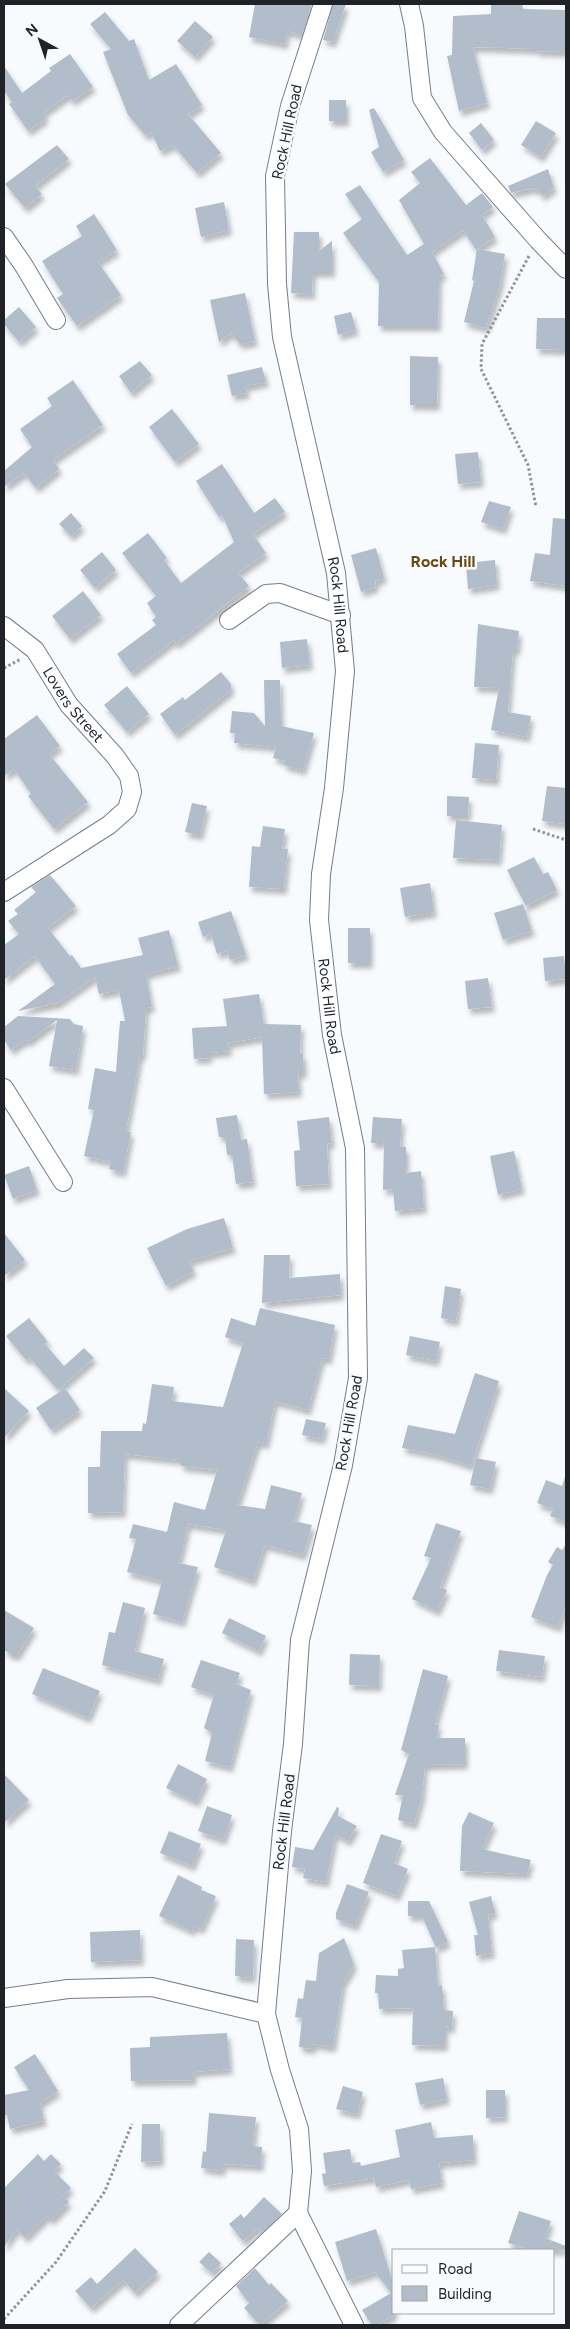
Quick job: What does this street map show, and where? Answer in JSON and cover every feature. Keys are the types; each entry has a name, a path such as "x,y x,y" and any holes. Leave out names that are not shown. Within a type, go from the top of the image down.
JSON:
{"street":[{"name":"Rock Hill Road","path":"298,2213 302,2171 299,2129 280,2070 266,2014 282,1831 294,1744 300,1640 343,1465 358,1378 354,1148 332,1035 319,920 321,874 334,788 345,680 341,615 336,573 282,338 277,284 275,176 290,106 323,4"},
{"path":"409,4 414,26 422,98 443,132 566,269"},
{"path":"4,237 24,266 56,320"},
{"path":"229,620 266,594 280,593 341,615"},
{"name":"Lovers Street","path":"4,626 36,650 69,705 115,756 129,776 132,792 126,809 109,826 4,892"},
{"path":"4,1088 62,1182"},
{"path":"4,1998 68,1989 152,1987 266,2014"},
{"path":"179,2325 298,2213 354,2325"}],"path":[{"path":"536,506 528,465 481,368 482,344 538,240"},
{"path":"533,829 566,840"},
{"path":"4,2319 56,2262 105,2191 132,2124"}],"building":[{"path":"255,4 312,4 302,35 287,31 285,44 249,37"},
{"path":"333,4 346,4 333,42 323,40"},
{"path":"491,4 522,4 523,9 566,10 565,52 473,47 487,103 459,111 447,56 452,55 453,16 491,14"},
{"path":"105,12 129,41 134,39 149,80 176,64 202,105 188,114 221,153 197,173 173,145 160,151 151,132 146,136 128,115 103,52 111,49 90,24"},
{"path":"195,21 213,37 195,57 177,41"},
{"path":"70,54 93,87 72,101 68,95 43,113 46,118 28,131 9,104 12,102 4,91 4,66 22,93 51,71 49,68"},
{"path":"329,100 346,100 346,121 329,121"},
{"path":"374,108 404,160 383,172 371,152 379,147 369,110"},
{"path":"536,121 556,133 541,157 521,145"},
{"path":"481,123 494,140 482,150 469,133"},
{"path":"57,145 69,159 35,186 42,194 25,208 5,184"},
{"path":"430,158 466,205 482,193 493,207 482,215 495,237 476,250 463,230 432,252 444,274 439,276 438,326 378,326 379,282 343,233 362,219 345,194 360,185 407,255 424,244 399,200 420,183 411,172"},
{"path":"548,169 554,188 542,196 538,189 534,190 533,188 511,193 508,186"},
{"path":"224,202 229,230 201,237 195,208"},
{"path":"94,214 117,250 98,262 121,295 77,326 57,298 63,294 42,261 82,236 76,226"},
{"path":"294,232 319,232 319,251 332,241 332,272 313,272 312,294 291,293"},
{"path":"477,249 505,254 500,285 486,328 464,322 474,281 472,280"},
{"path":"245,293 255,341 240,344 231,333 219,342 210,300"},
{"path":"19,307 36,327 19,342 4,324 4,320"},
{"path":"351,312 356,330 338,335 334,316"},
{"path":"537,318 566,318 566,350 536,349"},
{"path":"410,356 438,357 437,405 410,405"},
{"path":"140,361 152,375 131,393 119,376"},
{"path":"262,367 266,382 245,386 247,393 232,396 227,375"},
{"path":"73,380 103,425 53,460 59,469 36,488 24,473 4,487 4,471 32,447 20,429 52,406 47,398"},
{"path":"172,409 199,444 175,462 149,427"},
{"path":"478,452 481,482 458,484 455,454"},
{"path":"222,464 254,513 275,498 285,512 253,534 266,553 238,573 249,586 176,644 174,640 131,673 117,654 156,625 152,620 156,617 147,603 156,596 122,553 148,533 167,558 164,560 181,583 234,542 222,515 219,517 196,481"},
{"path":"489,501 511,507 503,529 481,522"},
{"path":"71,513 82,526 71,536 59,524"},
{"path":"553,518 566,519 566,586 530,581 535,553 550,555"},
{"path":"376,548 384,578 375,581 376,587 361,592 351,555"},
{"path":"102,552 116,570 95,588 80,570"},
{"path":"495,560 497,585 468,589 466,563"},
{"path":"83,591 101,615 70,639 52,616"},
{"path":"478,624 519,631 517,650 513,650 508,712 531,716 527,737 491,730 499,688 474,687"},
{"path":"307,639 310,665 282,668 280,642"},
{"path":"221,672 231,684 231,690 175,735 160,714 183,697 185,700"},
{"path":"264,680 280,680 281,726 314,733 303,770 283,765 285,761 273,758 276,747 234,743 235,733 230,733 232,711 254,713 265,726"},
{"path":"127,686 149,714 127,732 104,705"},
{"path":"37,715 60,746 49,754 88,802 54,829 28,796 31,794 14,769 4,776 4,739"},
{"path":"475,743 499,745 496,780 472,778"},
{"path":"547,786 566,788 566,824 542,821"},
{"path":"447,796 469,797 468,816 447,816"},
{"path":"192,803 207,806 200,835 185,832"},
{"path":"456,820 502,825 499,860 453,858"},
{"path":"263,826 285,829 282,849 288,849 284,889 249,887 252,846 260,847"},
{"path":"534,857 543,874 548,872 557,890 526,906 507,870"},
{"path":"50,875 76,906 48,928 81,968 143,955 138,938 169,930 178,966 146,974 152,1007 146,1008 143,1055 140,1055 126,1131 131,1132 123,1172 109,1169 111,1162 84,1156 94,1110 88,1109 95,1068 116,1072 120,1021 125,1021 119,990 99,994 95,977 58,1003 18,1011 55,984 35,956 4,980 4,945 19,934 8,921 18,914 14,910 36,892 31,887"},
{"path":"430,883 434,912 405,917 400,888"},
{"path":"523,904 532,931 503,940 494,913"},
{"path":"231,911 246,955 230,960 227,951 217,954 211,934 203,937 198,922"},
{"path":"348,928 370,928 370,963 348,963"},
{"path":"564,956 566,979 545,981 543,958"},
{"path":"488,978 492,1007 468,1009 465,981"},
{"path":"259,994 264,1024 301,1025 300,1054 303,1053 304,1073 298,1073 299,1092 264,1094 262,1037 228,1043 229,1051 209,1053 209,1058 194,1059 192,1028 227,1026 223,999"},
{"path":"18,1016 70,1019 74,1024 83,1026 76,1070 49,1066 57,1020 27,1042 25,1040 11,1050 4,1040 4,1027"},
{"path":"237,1115 241,1140 247,1139 253,1182 236,1184 232,1155 227,1155 225,1137 219,1137 216,1118"},
{"path":"329,1117 332,1143 327,1144 329,1184 296,1186 294,1151 300,1150 297,1121"},
{"path":"373,1117 402,1119 400,1147 406,1147 406,1173 421,1171 424,1208 395,1211 393,1189 383,1190 384,1143 371,1143"},
{"path":"514,1151 522,1189 498,1195 490,1156"},
{"path":"29,1166 37,1190 13,1199 4,1175"},
{"path":"224,1218 233,1248 189,1261 194,1271 166,1286 147,1248 187,1229"},
{"path":"4,1233 25,1260 4,1276"},
{"path":"264,1255 290,1255 289,1278 340,1274 341,1295 262,1303"},
{"path":"445,1286 461,1289 456,1321 441,1318"},
{"path":"260,1308 335,1325 329,1359 322,1358 308,1410 275,1401 266,1444 258,1442 237,1505 265,1509 271,1485 302,1493 294,1521 312,1525 303,1555 265,1545 253,1581 214,1567 226,1530 188,1524 179,1563 198,1567 182,1622 153,1614 162,1581 127,1572 136,1539 129,1538 133,1524 167,1532 174,1502 205,1510 217,1470 181,1466 181,1460 125,1454 123,1512 88,1513 88,1467 100,1467 101,1431 142,1431 143,1423 146,1424 152,1384 174,1387 172,1401 223,1407 243,1343 225,1337 231,1318 255,1326"},
{"path":"29,1318 48,1342 45,1344 64,1366 84,1348 94,1358 58,1390 29,1357 26,1360 6,1336"},
{"path":"410,1336 440,1342 436,1361 406,1355"},
{"path":"475,1373 499,1381 471,1466 438,1455 402,1448 408,1425 455,1434"},
{"path":"4,1388 29,1411 4,1438"},
{"path":"65,1388 80,1410 51,1430 36,1408"},
{"path":"306,1419 326,1423 322,1439 302,1435"},
{"path":"476,1458 496,1462 490,1489 470,1485"},
{"path":"565,1477 566,1522 550,1516 553,1509 537,1503 546,1480 562,1486"},
{"path":"436,1523 461,1531 440,1587 447,1590 437,1611 412,1599 431,1558 424,1556"},
{"path":"566,1544 566,1605 558,1627 531,1617 547,1575 553,1565 548,1562 557,1547 562,1550"},
{"path":"123,1602 145,1608 135,1651 164,1659 158,1680 102,1665 109,1632 115,1633"},
{"path":"4,1610 34,1628 17,1655 12,1655 4,1650"},
{"path":"229,1618 266,1636 259,1651 222,1633"},
{"path":"499,1650 545,1656 542,1677 496,1671"},
{"path":"350,1654 380,1655 379,1686 349,1685"},
{"path":"201,1660 240,1673 236,1684 251,1690 230,1767 205,1761 212,1733 204,1728 214,1695 191,1687"},
{"path":"43,1668 100,1691 88,1718 32,1694"},
{"path":"423,1669 448,1676 435,1724 439,1725 436,1738 465,1738 465,1764 425,1765 422,1797 414,1824 398,1820 403,1795 395,1795 409,1754 401,1750"},
{"path":"178,1764 207,1779 196,1802 166,1788"},
{"path":"4,1774 29,1800 4,1823"},
{"path":"207,1806 232,1815 223,1840 198,1831"},
{"path":"337,1807 339,1808 338,1816 357,1826 348,1841 335,1834 326,1882 303,1878 305,1869 292,1867 295,1847 313,1850"},
{"path":"469,1812 494,1823 482,1849 531,1860 527,1874 460,1871 462,1826"},
{"path":"169,1831 201,1844 192,1866 160,1853"},
{"path":"381,1834 402,1841 394,1863 408,1869 397,1896 363,1883"},
{"path":"178,1875 202,1887 201,1890 216,1896 201,1929 194,1926 192,1931 159,1916"},
{"path":"347,1884 369,1892 355,1926 336,1919 336,1913"},
{"path":"491,1896 495,1913 488,1915 492,1953 476,1956 474,1935 478,1935 469,1902"},
{"path":"408,1901 429,1901 448,1942 436,1948 422,1916 408,1916"},
{"path":"140,1930 141,1960 91,1962 90,1932"},
{"path":"344,1938 354,1965 343,1983 333,2047 313,2044 313,2049 299,2047 302,2018 295,2017 298,1998 303,1999 306,1980 316,1981 319,1953"},
{"path":"236,1939 254,1940 253,1978 235,1976"},
{"path":"435,1947 438,1986 442,1985 444,2010 453,2011 452,2028 445,2027 445,2046 412,2045 413,2008 379,2009 378,1993 375,1993 376,1975 398,1976 398,1969 404,1968 402,1950"},
{"path":"227,2033 230,2069 193,2072 194,2080 131,2081 130,2048 150,2047 150,2037"},
{"path":"35,2054 58,2091 40,2103 44,2121 10,2129 7,2115 4,2116 4,2095 29,2090 14,2067"},
{"path":"443,2078 447,2099 420,2105 415,2083"},
{"path":"343,2086 363,2092 357,2114 336,2109"},
{"path":"486,2090 505,2090 505,2117 486,2118"},
{"path":"209,2113 256,2117 253,2146 262,2147 261,2166 223,2164 222,2171 201,2168 203,2151 206,2152"},
{"path":"431,2122 434,2138 473,2135 474,2160 439,2163 442,2183 411,2189 409,2180 376,2187 374,2178 324,2186 322,2174 326,2173 323,2153 350,2149 352,2163 360,2162 361,2166 400,2157 395,2130"},
{"path":"142,2124 160,2124 161,2161 141,2162"},
{"path":"38,2154 44,2161 51,2154 61,2164 54,2171 71,2188 63,2196 69,2202 51,2220 47,2216 25,2238 17,2229 4,2247 4,2188"},
{"path":"264,2197 282,2214 263,2232 258,2228 243,2241 229,2224 241,2214 244,2218"},
{"path":"519,2211 551,2221 545,2238 566,2246 566,2250 529,2249 508,2243"},
{"path":"376,2229 392,2280 392,2314 394,2315 376,2325 372,2325 362,2310 391,2293 375,2272 347,2281 335,2242"},
{"path":"135,2248 158,2272 135,2293 123,2280 91,2308 75,2291 91,2277 97,2284"},
{"path":"209,2252 221,2263 212,2273 199,2262"},
{"path":"255,2268 269,2285 271,2283 288,2301 260,2325 244,2308 249,2303 236,2286"}],"district":[{"name":"Rock Hill","path":"443,561"}]}
